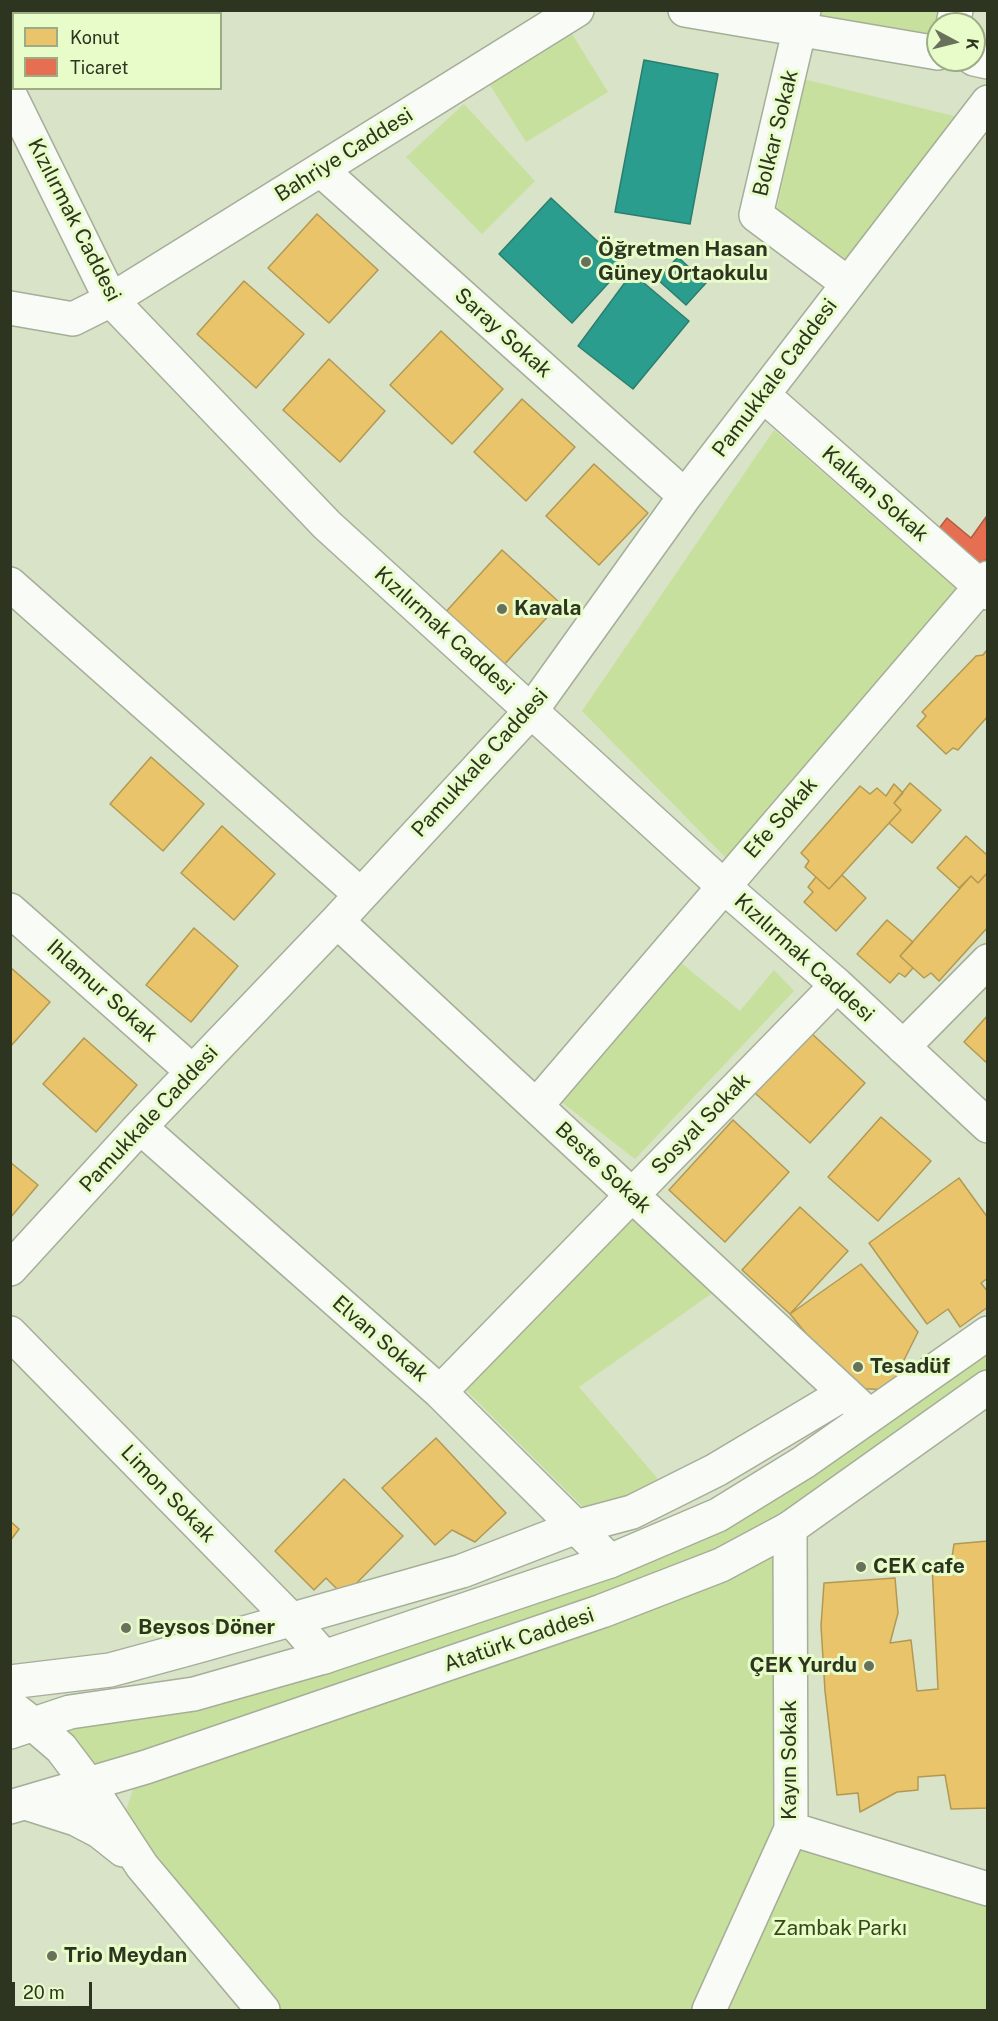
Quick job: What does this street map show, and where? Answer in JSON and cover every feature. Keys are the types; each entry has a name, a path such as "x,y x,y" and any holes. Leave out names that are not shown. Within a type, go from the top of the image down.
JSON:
{"street":[{"name":"Bahriye Caddesi","path":"10,308 73,319 111,300 577,10"},
{"path":"685,10 802,20 926,50"},
{"name":"Bolkar Sokak","path":"802,20 756,215 847,283"},
{"name":"Kızılırmak Caddesi","path":"10,95 111,300 327,525 722,885 837,984 987,1125"},
{"name":"Pamukkale Caddesi","path":"10,1269 140,1127 337,921 531,711 685,496 987,102"},
{"name":"Saray Sokak","path":"321,170 685,496"},
{"name":"Kalkan Sokak","path":"763,395 985,586"},
{"path":"10,584 361,895"},
{"name":"Efe Sokak","path":"536,1106 722,885 985,586"},
{"name":"Ihlamur Sokak","path":"10,910 193,1072"},
{"name":"Beste Sokak","path":"337,921 857,1404"},
{"path":"903,1047 987,961"},
{"name":"Sosyal Sokak","path":"440,1392 837,984"},
{"name":"Elvan Sokak","path":"140,1127 440,1392 610,1561"},
{"name":"Limon Sokak","path":"10,1333 290,1618 324,1657"},
{"path":"10,1682 110,1670 462,1571 576,1527 632,1512 857,1404 987,1333"},
{"name":"Atatürk Caddesi","path":"16,1802 89,1785 602,1611 721,1565 790,1528 987,1388"},
{"path":"18,1721 194,1694 324,1657 610,1561 718,1515 804,1462 857,1404"},
{"name":"Kayın Sokak","path":"709,2010 791,1829 790,1528"},
{"path":"18,1721 61,1748 89,1785 142,1866 263,2010"},
{"path":"16,1802 76,1819 99,1831 142,1866"},
{"path":"791,1829 987,1889"}],"green space":[{"path":"820,11 939,11 926,12 926,38 818,22"},
{"path":"572,34 608,92 526,142 490,85"},
{"path":"803,79 962,118 846,265 777,209"},
{"path":"464,104 535,181 482,234 406,157"},
{"path":"774,430 959,591 726,858 582,711"},
{"path":"675,958 740,1011 774,970 794,991 635,1159 555,1097"},
{"path":"635,1215 718,1289 579,1387 664,1486 588,1512 465,1389"},
{"name":"Zambak Parkı","path":"987,1333 987,1387 790,1528 791,1829 987,1889 987,2010 263,2010 123,1820 134,1786 100,1782 53,1724 610,1561"}],"building: Konut":[{"path":"317,214 378,270 329,323 268,268"},
{"path":"244,281 304,334 256,388 197,334"},
{"path":"441,331 503,389 452,444 390,385"},
{"path":"329,359 385,411 340,462 283,410"},
{"path":"522,399 575,447 526,501 474,452"},
{"path":"594,464 648,513 599,565 546,516"},
{"name":"Kavala","path":"502,550 560,603 502,667 443,615"},
{"path":"987,650 988,716 958,750 953,748 946,754 917,726 926,716 922,712 976,656 983,655"},
{"path":"151,757 204,804 163,851 110,804"},
{"path":"910,783 941,810 912,843 889,823 901,810 894,803"},
{"path":"894,784 903,793 894,803 901,810 829,889 805,867 809,861 801,853 860,786 870,794 877,788 886,796"},
{"path":"222,826 275,874 234,920 181,873"},
{"path":"966,836 988,856 988,872 978,883 971,876 959,888 937,868"},
{"path":"988,872 988,927 939,981 931,973 924,978 900,956 971,876 978,883"},
{"path":"842,875 866,898 836,931 804,902 813,892 808,887 816,877 829,889"},
{"path":"887,920 913,942 900,956 913,968 905,977 899,973 890,983 857,954"},
{"path":"194,928 238,966 191,1022 146,985"},
{"path":"10,967 50,1002 10,1047"},
{"path":"988,1015 988,1064 964,1042"},
{"path":"810,1032 865,1083 810,1143 755,1093"},
{"path":"84,1038 137,1085 96,1132 43,1084"},
{"path":"881,1117 931,1161 878,1221 828,1177"},
{"path":"733,1120 789,1172 725,1242 669,1190"},
{"path":"10,1162 38,1185 10,1218"},
{"path":"959,1178 988,1218 988,1278 981,1283 988,1292 988,1307 960,1327 948,1309 927,1324 869,1243"},
{"path":"800,1207 848,1251 790,1314 742,1270"},
{"path":"861,1264 918,1332 889,1390 851,1388 790,1314"},
{"path":"436,1438 506,1513 475,1542 452,1530 435,1545 382,1488"},
{"path":"344,1479 403,1536 344,1596 326,1578 314,1590 275,1551"},
{"path":"10,1521 19,1529 10,1541"},
{"name":"ÇEK Yurdu","path":"988,1541 988,1808 951,1809 945,1775 918,1777 918,1790 897,1792 860,1812 858,1793 837,1795 825,1691 821,1626 824,1583 895,1578 898,1613 890,1643 911,1640 917,1691 938,1689 932,1565 951,1564 954,1544"}],"building: Ticaret":[{"path":"986,517 988,557 980,568 937,531 947,518 971,538"}],"building: Okul":[{"path":"644,60 718,74 690,224 615,212"},
{"path":"551,198 624,266 572,323 499,254"},
{"path":"678,257 706,283 686,305 657,279"},
{"path":"632,273 689,321 633,389 578,346"}],"place":[{"name":"Öğretmen Hasan Güney Ortaokulu","path":"586,262"},
{"name":"Kavala","path":"502,609"},
{"name":"Tesadüf","path":"858,1367"},
{"name":"CEK cafe","path":"861,1567"},
{"name":"Beysos Döner","path":"126,1628"},
{"name":"ÇEK Yurdu","path":"869,1666"},
{"name":"Trio Meydan","path":"52,1956"}]}
